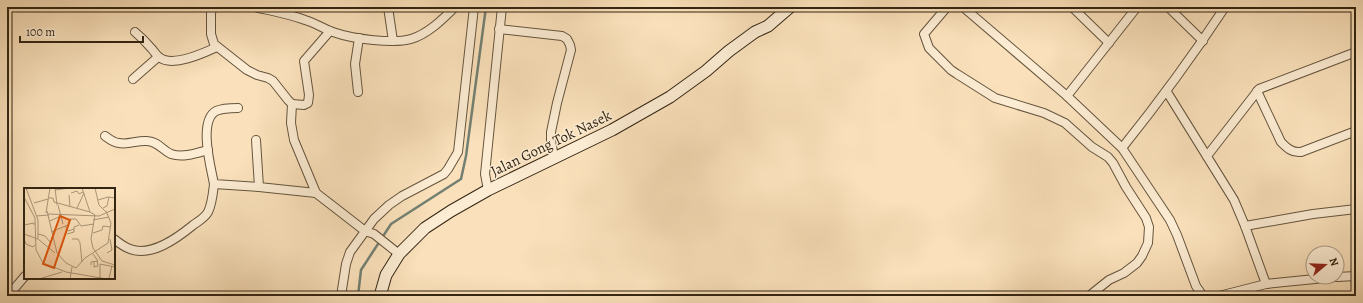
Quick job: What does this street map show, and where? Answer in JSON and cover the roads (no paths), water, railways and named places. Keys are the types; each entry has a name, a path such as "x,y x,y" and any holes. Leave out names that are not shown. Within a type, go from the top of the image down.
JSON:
{"main road":[{"name":"Jalan Gong Tok Nasek","path":"755,32 764,20 779,7"},
{"name":"Jalan Gong Tok Nasek","path":"380,296 386,275 399,254 425,228 488,190 612,130 670,97 755,32 768,26 790,7"}],"street":[{"path":"213,7 211,14 211,34 212,40 217,47 251,72 272,81 292,104 308,104 309,95 304,60 330,31"},
{"path":"255,7 307,20 330,31 343,35 359,38 404,41 421,35 438,23 455,7"},
{"path":"388,7 392,40"},
{"path":"342,296 346,264 350,252 374,219 389,205 402,196 444,174 458,152 474,7"},
{"path":"488,190 484,174 502,7"},
{"path":"947,7 924,34 929,48 951,70 995,98 1057,118 1072,128 1082,139 1111,160 1126,187 1144,214 1150,231 1148,243 1142,256 1130,268 1107,281 1089,296"},
{"path":"963,7 1067,96 1122,148 1172,224 1196,286 1203,296"},
{"path":"1072,7 1109,43"},
{"path":"1067,96 1137,7"},
{"path":"1168,7 1203,41"},
{"path":"1122,148 1167,92 1225,7"},
{"path":"499,29 562,36 570,45 570,56 557,103 551,132 554,157"},
{"path":"135,32 150,46 158,57 170,61 200,55 217,47"},
{"path":"358,92 355,64 359,38"},
{"path":"1207,156 1256,91 1268,85 1356,52"},
{"path":"133,79 158,57"},
{"path":"1256,91 1281,142 1287,148 1296,152 1301,152 1356,131"},
{"path":"1167,92 1234,200 1266,284"},
{"path":"292,104 291,123 294,140 316,193 365,231 374,234 399,254"},
{"path":"115,240 122,246 131,250 151,250 188,229 205,216 208,212 214,184 206,135 208,124 213,114 221,109 238,108"},
{"path":"105,136 118,144 146,140 160,145 170,154 186,155 208,150"},
{"path":"256,140 259,187"},
{"path":"214,184 316,193"},
{"path":"1245,226 1314,214 1356,209"},
{"path":"1345,277 1356,276"},
{"path":"8,296 24,277"},
{"path":"1219,296 1266,284 1305,280"}],"waterway":[{"path":"358,296 361,270 391,224 461,179 466,156 486,7"}]}
